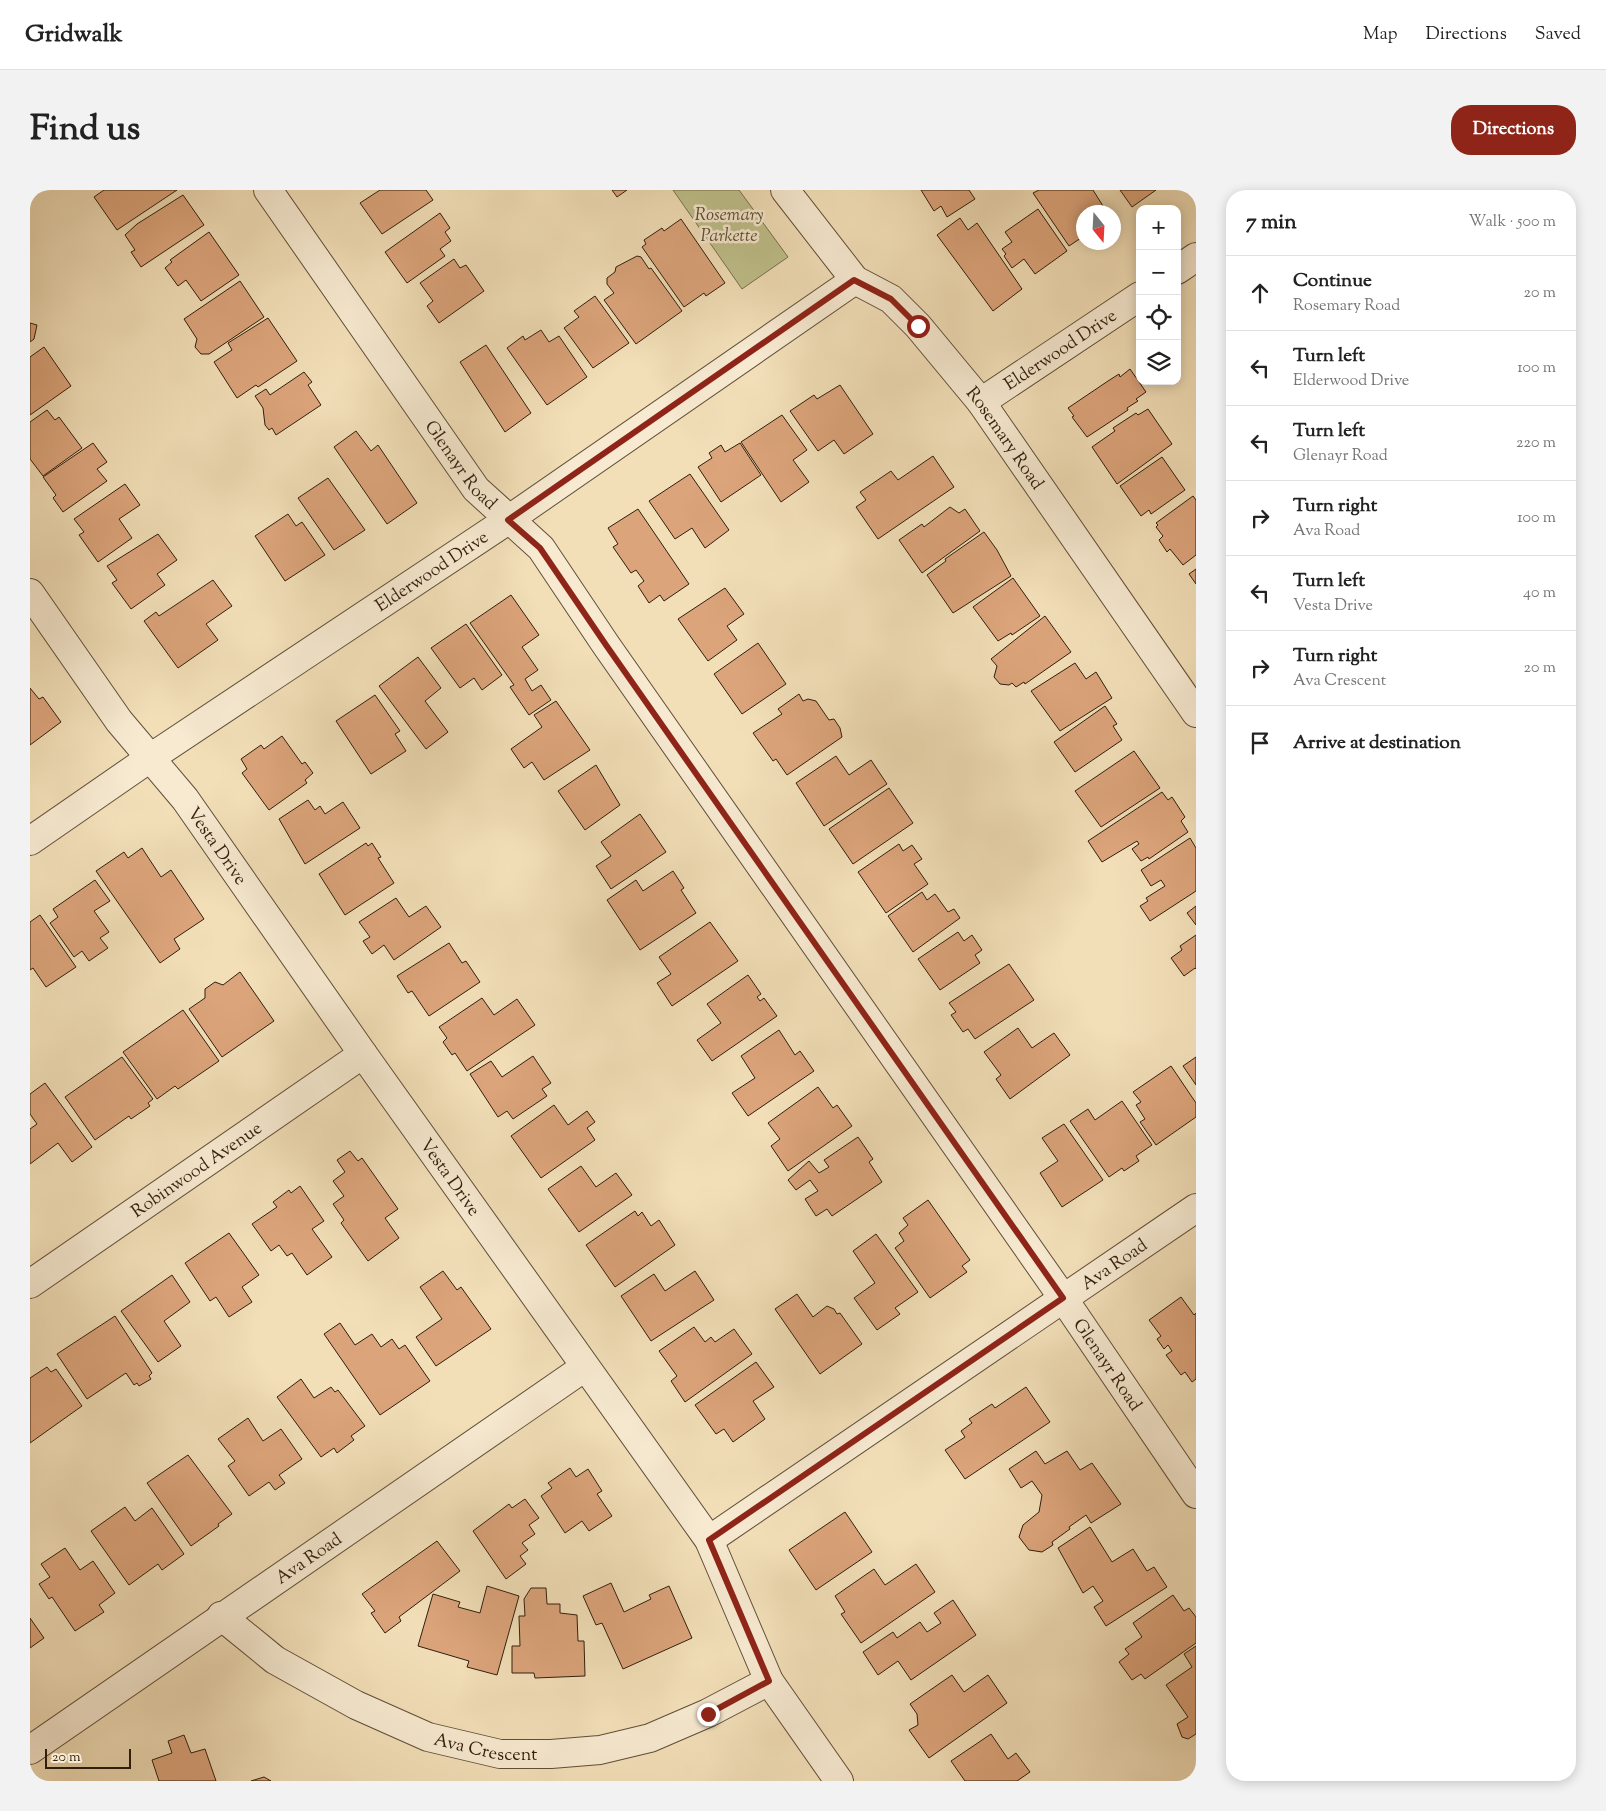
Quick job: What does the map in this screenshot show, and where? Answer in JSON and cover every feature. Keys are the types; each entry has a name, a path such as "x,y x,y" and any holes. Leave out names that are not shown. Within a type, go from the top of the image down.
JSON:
{"street":[{"name":"Glenayr Road","path":"268,190 476,489 540,548 1063,1298 1196,1494"},
{"name":"Rosemary Road","path":"786,190 854,280 891,299 918,326 981,402 1196,713"},
{"path":"1181,267 1196,257"},
{"name":"Elderwood Drive","path":"30,842 150,758 508,520 854,280"},
{"name":"Elderwood Drive","path":"981,402 1136,299"},
{"name":"Vesta Drive","path":"30,593 119,721 185,800 363,1054 709,1540 769,1681 839,1781"},
{"name":"Robinwood Avenue","path":"30,1284 363,1054"},
{"name":"Ava Road","path":"709,1540 1196,1208"},
{"name":"Ava Road","path":"30,1750 585,1367"},
{"name":"Ava Crescent","path":"222,1616 275,1660 356,1705 428,1738 500,1754 551,1754 600,1750 650,1738 708,1714 769,1681"}],"green space":[{"name":"Rosemary Parkette","path":"673,190 739,190 788,257 742,289"}],"building":[{"path":"104,190 177,190 117,230 94,197"},
{"path":"380,190 426,190 433,200 382,234 360,203"},
{"path":"612,190 627,190 617,197"},
{"path":"921,190 969,190 975,199 947,217 941,206 934,211"},
{"path":"1039,190 1093,190 1102,205 1076,205 1076,241 1069,246 1033,193"},
{"path":"1120,190 1156,190 1132,207"},
{"path":"183,195 204,225 141,267 131,252 135,250 125,235 137,224"},
{"path":"1038,209 1067,251 1035,274 1024,259 1012,268 1002,249 1012,242 1005,232"},
{"path":"440,213 450,228 445,232 451,241 440,249 445,256 407,283 385,252"},
{"path":"960,218 968,230 977,223 1022,289 993,311 937,235"},
{"path":"681,219 725,283 706,296 704,293 684,307 642,247 646,244 644,240 662,228 664,231"},
{"path":"209,232 239,275 201,301 186,280 178,286 165,268 172,262 170,260"},
{"path":"637,256 641,257 649,269 651,268 682,311 636,344 604,300 614,293 607,284 607,278 615,272 616,267"},
{"path":"454,259 460,268 466,265 484,291 439,323 427,306 433,301 420,283"},
{"path":"240,281 264,317 209,354 201,354 195,347 197,339 184,319"},
{"path":"595,296 629,343 593,368 564,328 579,317 574,311"},
{"path":"268,318 297,361 258,387 256,385 237,398 214,362 232,350 228,343"},
{"path":"30,323 37,325 34,339 30,342"},
{"path":"541,330 549,342 559,336 587,377 547,405 507,348 523,336 525,340"},
{"path":"486,345 531,413 505,432 460,362"},
{"path":"44,347 71,386 30,415 30,357"},
{"path":"1130,369 1136,378 1136,385 1141,385 1146,392 1136,399 1138,401 1127,408 1128,410 1087,437 1072,417 1074,416 1068,408 1119,374 1120,377"},
{"path":"304,372 312,382 308,385 321,405 276,435 272,428 269,430 265,425 263,408 255,396 266,389 270,395"},
{"path":"840,385 873,434 844,454 834,440 818,451 790,411 814,395 817,399"},
{"path":"1148,409 1172,444 1117,484 1092,447 1115,431 1113,428 1136,413 1138,415"},
{"path":"47,410 55,420 59,417 82,448 43,476 30,459 30,422"},
{"path":"782,415 807,450 793,460 809,482 781,502 741,442"},
{"path":"356,431 371,451 378,445 417,503 387,524 334,447"},
{"path":"93,443 107,462 97,469 107,481 63,512 53,498 56,495 43,477"},
{"path":"740,443 761,475 721,502 698,467 712,458 709,453 721,445 725,452"},
{"path":"933,456 954,487 878,539 856,507 866,500 860,492 891,471 898,480"},
{"path":"1162,457 1185,490 1151,514 1149,510 1141,516 1120,486"},
{"path":"690,474 729,530 705,548 692,528 675,539 649,501"},
{"path":"328,478 365,530 334,550 298,498"},
{"path":"125,484 140,505 119,519 132,538 98,562 79,535 84,532 74,519"},
{"path":"1193,496 1196,500 1196,555 1183,565 1170,549 1167,552 1159,540 1163,536 1156,527 1158,525 1156,523"},
{"path":"950,507 959,513 965,509 980,531 922,573 899,540 922,524 924,527"},
{"path":"638,509 689,584 664,601 660,595 649,603 638,586 644,581 636,570 631,573 613,547 618,544 608,528"},
{"path":"288,514 296,526 302,522 325,555 285,581 255,536"},
{"path":"984,532 997,550 1011,576 953,613 927,575 946,561 945,559"},
{"path":"158,534 177,560 157,574 165,585 131,609 112,583 117,580 107,566"},
{"path":"1196,569 1196,584 1189,574"},
{"path":"1013,578 1040,616 1012,635 1011,633 998,641 973,607"},
{"path":"213,580 232,606 206,624 218,640 178,668 144,621 156,612 159,616"},
{"path":"725,588 744,614 727,626 737,640 708,661 678,619"},
{"path":"511,595 539,635 522,647 538,670 525,679 532,691 541,685 551,700 529,715 510,687 514,685 470,623"},
{"path":"1045,616 1071,652 1025,684 1024,682 1016,687 1012,683 1009,685 1000,684 994,677 997,666 991,659"},
{"path":"466,624 502,675 482,690 474,678 460,688 431,648"},
{"path":"758,643 786,684 742,714 714,674"},
{"path":"418,657 441,688 425,701 448,732 426,749 379,686"},
{"path":"1075,663 1086,679 1096,672 1112,698 1060,731 1031,691"},
{"path":"30,688 39,699 43,697 61,722 30,745"},
{"path":"799,694 803,701 808,699 816,701 829,720 834,719 840,728 842,737 787,775 776,759 773,761 753,733 782,714 778,709"},
{"path":"375,695 400,731 395,734 406,751 371,774 336,721"},
{"path":"556,701 590,750 544,780 532,762 524,768 511,749 542,727 534,715"},
{"path":"1105,706 1117,724 1113,726 1122,740 1075,772 1054,742"},
{"path":"282,736 302,764 305,762 313,773 305,780 307,783 269,810 242,773 247,769 241,759 261,745 264,749"},
{"path":"1134,751 1160,788 1101,827 1075,791"},
{"path":"836,756 849,775 871,760 887,784 824,826 796,783"},
{"path":"596,765 620,805 585,830 558,791"},
{"path":"889,788 913,823 853,864 829,829"},
{"path":"1162,792 1168,800 1172,797 1185,817 1181,821 1188,832 1149,859 1148,857 1141,861 1132,849 1139,844 1137,841 1102,862 1088,841"},
{"path":"308,800 315,810 320,806 325,814 343,802 360,828 305,864 279,819"},
{"path":"640,814 666,852 611,889 596,866 611,856 601,842"},
{"path":"1190,838 1196,848 1196,891 1150,921 1140,906 1148,901 1146,898 1165,886 1161,880 1151,886 1141,870"},
{"path":"366,843 368,846 372,843 381,857 378,858 394,883 345,915 319,874"},
{"path":"899,844 903,851 912,845 922,859 914,864 928,884 886,913 858,872"},
{"path":"142,848 161,877 171,870 204,919 174,939 180,949 160,963 96,871 124,852 128,858"},
{"path":"673,871 684,888 681,890 696,913 640,950 607,900 636,880 643,891"},
{"path":"95,880 110,901 94,911 109,932 100,938 108,948 89,961 82,951 74,957 50,923 58,917 53,909"},
{"path":"922,892 927,900 935,894 948,912 954,909 960,918 913,952 888,916"},
{"path":"396,898 409,917 426,906 441,927 394,960 384,945 372,954 363,941 370,937 359,922"},
{"path":"1196,906 1196,925 1187,913"},
{"path":"40,915 76,967 46,987 33,968 30,970 30,922"},
{"path":"710,922 738,961 672,1006 657,983 671,974 659,957"},
{"path":"958,932 964,941 972,935 982,950 975,955 980,963 940,990 918,959"},
{"path":"1196,935 1196,969 1184,976 1171,958 1182,950 1180,946"},
{"path":"449,943 462,963 466,961 480,982 429,1016 412,991 408,993 397,976"},
{"path":"1009,964 1034,1000 975,1039 968,1029 963,1032 951,1015 956,1012 949,1003"},
{"path":"240,972 274,1021 222,1057 189,1009 205,998 205,989 215,982 223,985"},
{"path":"748,975 761,994 757,997 760,1001 764,998 777,1016 712,1061 697,1040 721,1023 707,1004"},
{"path":"482,998 494,1015 517,999 535,1025 467,1071 455,1053 452,1055 443,1042 447,1038 439,1027"},
{"path":"183,1010 219,1061 178,1089 175,1086 157,1099 123,1052"},
{"path":"1018,1028 1032,1048 1054,1033 1070,1055 1010,1099 996,1079 1001,1075 984,1052"},
{"path":"779,1030 795,1055 800,1051 814,1071 748,1116 732,1093 755,1078 741,1056"},
{"path":"533,1056 551,1083 542,1089 547,1096 513,1119 507,1111 498,1117 470,1074 491,1061 502,1077"},
{"path":"122,1057 153,1099 148,1103 150,1106 131,1119 129,1116 95,1140 65,1097"},
{"path":"1196,1057 1196,1085 1183,1066"},
{"path":"1171,1066 1196,1103 1196,1117 1156,1145 1140,1122 1145,1119 1136,1105 1141,1102 1133,1092"},
{"path":"45,1083 92,1147 72,1162 58,1143 30,1164 30,1129 37,1124 30,1114 30,1094"},
{"path":"818,1087 833,1108 837,1105 852,1126 788,1171 771,1146 780,1139 768,1123"},
{"path":"1122,1101 1152,1145 1136,1156 1139,1161 1124,1171 1122,1168 1109,1177 1070,1121 1088,1109 1095,1120"},
{"path":"554,1105 568,1125 587,1111 595,1122 587,1128 595,1140 541,1178 511,1136"},
{"path":"1064,1124 1103,1180 1062,1207 1040,1173 1058,1161 1042,1138"},
{"path":"858,1137 873,1159 869,1162 882,1182 832,1216 827,1209 816,1216 805,1199 818,1191 810,1180 796,1190 788,1180 809,1161 819,1173 829,1167 824,1160"},
{"path":"350,1151 358,1161 362,1158 398,1209 385,1218 399,1238 368,1261 341,1223 344,1220 333,1204 344,1196 333,1181 345,1172 337,1160"},
{"path":"581,1166 596,1187 616,1173 632,1195 579,1232 548,1189"},
{"path":"300,1186 324,1221 312,1229 332,1257 307,1275 292,1253 287,1256 279,1245 271,1251 252,1224 277,1207 273,1202 289,1190 291,1193"},
{"path":"928,1200 970,1260 962,1266 967,1272 930,1298 895,1248 904,1241 899,1233 908,1225 903,1218"},
{"path":"635,1211 638,1216 642,1212 651,1226 659,1220 675,1245 615,1287 586,1245"},
{"path":"229,1233 259,1275 242,1287 252,1302 229,1317 216,1297 210,1301 185,1263"},
{"path":"876,1234 918,1292 895,1308 900,1314 877,1330 854,1298 875,1283 853,1251"},
{"path":"443,1271 457,1290 461,1287 491,1329 436,1366 416,1337 442,1319 420,1287"},
{"path":"695,1271 714,1300 651,1341 621,1296 654,1274 665,1291"},
{"path":"172,1275 190,1302 164,1321 181,1346 158,1362 121,1311"},
{"path":"797,1294 813,1317 827,1306 834,1309 837,1314 840,1313 862,1344 820,1374 775,1309"},
{"path":"1181,1297 1194,1315 1196,1313 1196,1379 1192,1382 1185,1372 1181,1375 1166,1355 1172,1351 1168,1345 1164,1349 1157,1339 1161,1336 1149,1320"},
{"path":"115,1316 152,1373 149,1376 151,1379 139,1386 137,1383 134,1385 126,1373 87,1399 57,1354"},
{"path":"340,1323 355,1345 372,1334 381,1347 392,1339 399,1349 405,1345 430,1381 380,1415 324,1334"},
{"path":"694,1327 705,1342 711,1337 715,1342 734,1329 752,1354 685,1402 671,1381 677,1376 659,1351"},
{"path":"756,1362 774,1387 753,1401 765,1419 733,1442 724,1429 716,1434 695,1405"},
{"path":"47,1367 51,1372 56,1369 82,1406 30,1443 30,1378"},
{"path":"301,1379 314,1398 331,1387 335,1392 338,1390 365,1426 351,1436 354,1440 337,1453 334,1448 321,1457 277,1397"},
{"path":"1026,1387 1050,1422 965,1479 945,1450 965,1437 961,1431 972,1423 969,1419 992,1404 995,1408"},
{"path":"248,1418 263,1441 281,1429 302,1459 279,1475 285,1483 275,1490 269,1482 249,1496 228,1466 235,1461 218,1439"},
{"path":"1036,1451 1045,1464 1067,1451 1080,1470 1092,1463 1121,1504 1091,1523 1086,1515 1069,1527 1070,1529 1052,1542 1053,1545 1042,1552 1029,1550 1019,1537 1023,1525 1039,1512 1042,1495 1032,1481 1021,1488 1009,1469"},
{"path":"188,1455 232,1514 191,1546 147,1483"},
{"path":"570,1468 576,1477 588,1469 602,1491 597,1494 612,1516 589,1531 582,1521 565,1533 541,1496 552,1488 548,1483"},
{"path":"525,1499 539,1518 529,1525 535,1534 522,1543 528,1550 520,1556 526,1564 506,1579 473,1531 509,1504 512,1508"},
{"path":"125,1507 135,1521 152,1508 184,1554 162,1570 158,1564 129,1585 91,1531"},
{"path":"845,1512 872,1552 816,1590 789,1550"},
{"path":"1090,1527 1112,1562 1133,1549 1147,1571 1154,1567 1167,1587 1106,1626 1094,1607 1103,1601 1093,1586 1083,1593 1058,1548"},
{"path":"437,1541 460,1571 399,1617 401,1621 385,1633 371,1613 375,1611 362,1594"},
{"path":"65,1548 80,1570 93,1561 115,1593 99,1605 104,1612 75,1631 52,1597 49,1599 39,1584 50,1577 41,1564"},
{"path":"916,1564 935,1592 861,1643 841,1614 845,1612 835,1596 874,1569 885,1585"},
{"path":"611,1583 624,1612 651,1599 649,1595 669,1586 692,1638 623,1669 602,1623 596,1625 583,1596"},
{"path":"487,1586 519,1596 497,1675 467,1667 469,1661 418,1646 433,1594 460,1602 458,1607 480,1613"},
{"path":"531,1588 546,1588 547,1604 560,1604 560,1613 577,1615 578,1641 584,1641 585,1676 535,1678 534,1673 512,1673 512,1646 520,1646 519,1616 525,1616 524,1599"},
{"path":"1173,1595 1184,1611 1189,1608 1196,1617 1196,1643 1145,1679 1141,1674 1132,1680 1119,1662 1129,1654 1125,1649 1142,1637 1133,1623"},
{"path":"953,1600 976,1635 911,1680 898,1661 878,1675 863,1652 893,1632 897,1638 920,1622 927,1632 941,1623 934,1613"},
{"path":"30,1618 44,1638 30,1648"},
{"path":"1196,1646 1196,1734 1188,1739 1182,1737 1177,1724 1188,1717 1166,1685 1192,1667 1184,1654"},
{"path":"952,1675 964,1692 988,1675 1007,1703 929,1758 909,1730 918,1725 917,1714 910,1704"},
{"path":"991,1734 1008,1759 1016,1753 1030,1772 1017,1781 965,1781 951,1761"},
{"path":"184,1735 191,1753 205,1749 216,1781 159,1781 152,1760 172,1753 168,1741"},
{"path":"264,1777 271,1781 251,1781"}],"route":[{"path":"708,1714 769,1681 709,1540 1063,1298 540,548 508,520 854,280 874,288 891,299 918,326"}]}
